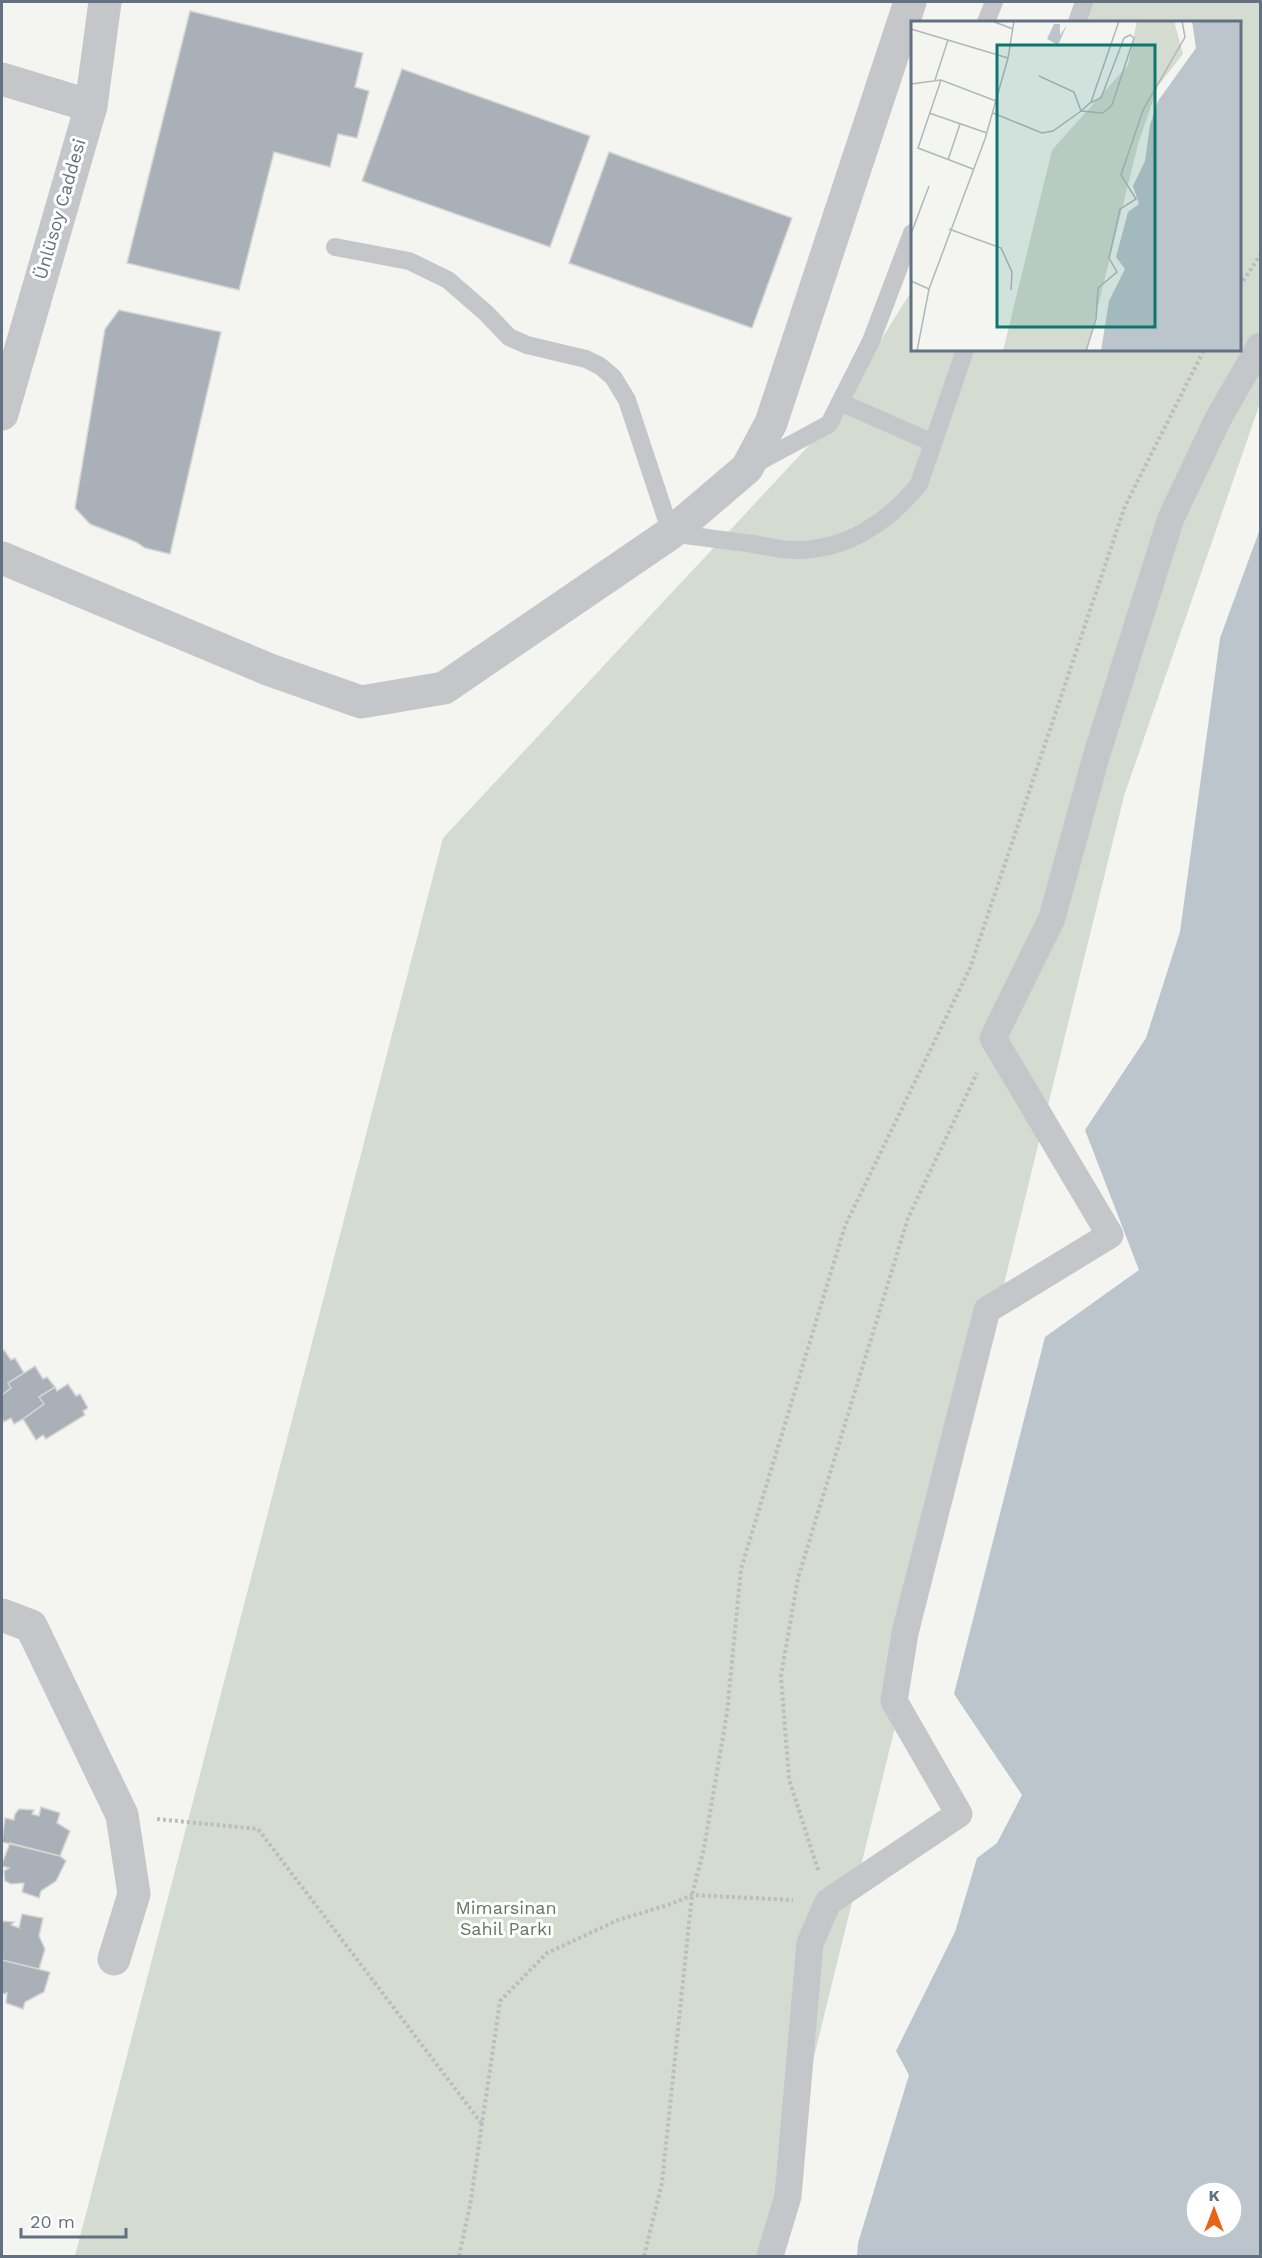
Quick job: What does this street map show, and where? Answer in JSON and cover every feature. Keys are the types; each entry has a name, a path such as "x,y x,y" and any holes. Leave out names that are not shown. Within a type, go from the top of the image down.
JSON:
{"street":[{"name":"Ünlüsoy Caddesi","path":"2,414 91,106 105,2"},
{"path":"2,558 270,669 362,702 444,688 671,533 747,468 771,423 910,2"},
{"path":"2,79 91,106"},
{"path":"770,2256 788,2196 810,1943 828,1902 959,1814 894,1701 905,1633 987,1310 1110,1235 993,1038 1052,918 1096,758 1171,518 1218,419 1260,346"},
{"path":"2,1615 32,1626 122,1815 134,1894 114,1959"}],"lane":[{"path":"986,21 994,2"},
{"path":"1077,21 1084,2"},
{"path":"747,468 829,424 871,341 911,236"},
{"path":"335,247 409,261 448,280 486,313 509,337 527,345 586,359 600,366 613,377 627,400 671,533 794,550 819,548 845,541 869,530 905,502 919,484 964,351"},
{"path":"840,402 933,443"}],"path":[{"path":"1241,283 1260,255"},
{"path":"644,2256 662,2183 692,1895 704,1848 727,1713 741,1569 845,1226 970,968 1125,506 1203,351"},
{"path":"459,2256 470,2205 500,2001 547,1953 618,1920 671,1904 692,1895 828,1902 789,1779 781,1676 798,1578 908,1218 993,1038"},
{"path":"122,1815 258,1828 482,2125"}],"green space":[{"name":"Mimarsinan Sahil Parkı","path":"1080,2 1260,2 1260,403 1124,796 765,2256 75,2256 443,838 829,424 911,292 911,351 1241,351 1241,21 1075,21"}],"shaded area":[{"path":"1260,529 1260,2256 857,2256 858,2243 909,2075 896,2051 955,1932 977,1858 997,1843 1022,1795 954,1694 1045,1337 1139,1270 1085,1130 1146,1038 1180,932 1220,638"}],"building":[{"path":"190,11 363,53 355,87 369,91 357,138 338,134 330,167 274,152 239,290 127,263"},
{"path":"402,69 590,136 550,247 362,181"},
{"path":"609,152 792,218 752,328 569,263"},
{"path":"119,310 221,332 170,554 145,548 136,542 90,524 75,508 105,329"},
{"path":"4,1350 11,1360 15,1358 24,1373 8,1383 11,1388 2,1395 2,1351"},
{"path":"35,1366 43,1379 47,1377 55,1387 39,1397 44,1404 23,1419 14,1424 11,1418 4,1422 2,1395 11,1388 8,1383"},
{"path":"68,1384 76,1396 80,1394 88,1408 83,1411 85,1415 46,1439 43,1435 36,1440 23,1419 44,1404 39,1397 55,1387 57,1391"},
{"path":"41,1807 60,1813 57,1823 70,1831 60,1856 2,1842 5,1818 14,1820 19,1809 34,1810 32,1814 39,1816"},
{"path":"10,1843 60,1856 66,1861 56,1881 41,1891 39,1898 22,1892 24,1883 11,1884 5,1881 4,1871 9,1868 2,1864"},
{"path":"22,1914 43,1918 39,1936 45,1949 39,1969 2,1960 2,1921 14,1922 11,1925 19,1928"},
{"path":"2,1960 50,1972 44,1992 25,2002 23,2009 6,2003 7,1993 2,1994"}]}
